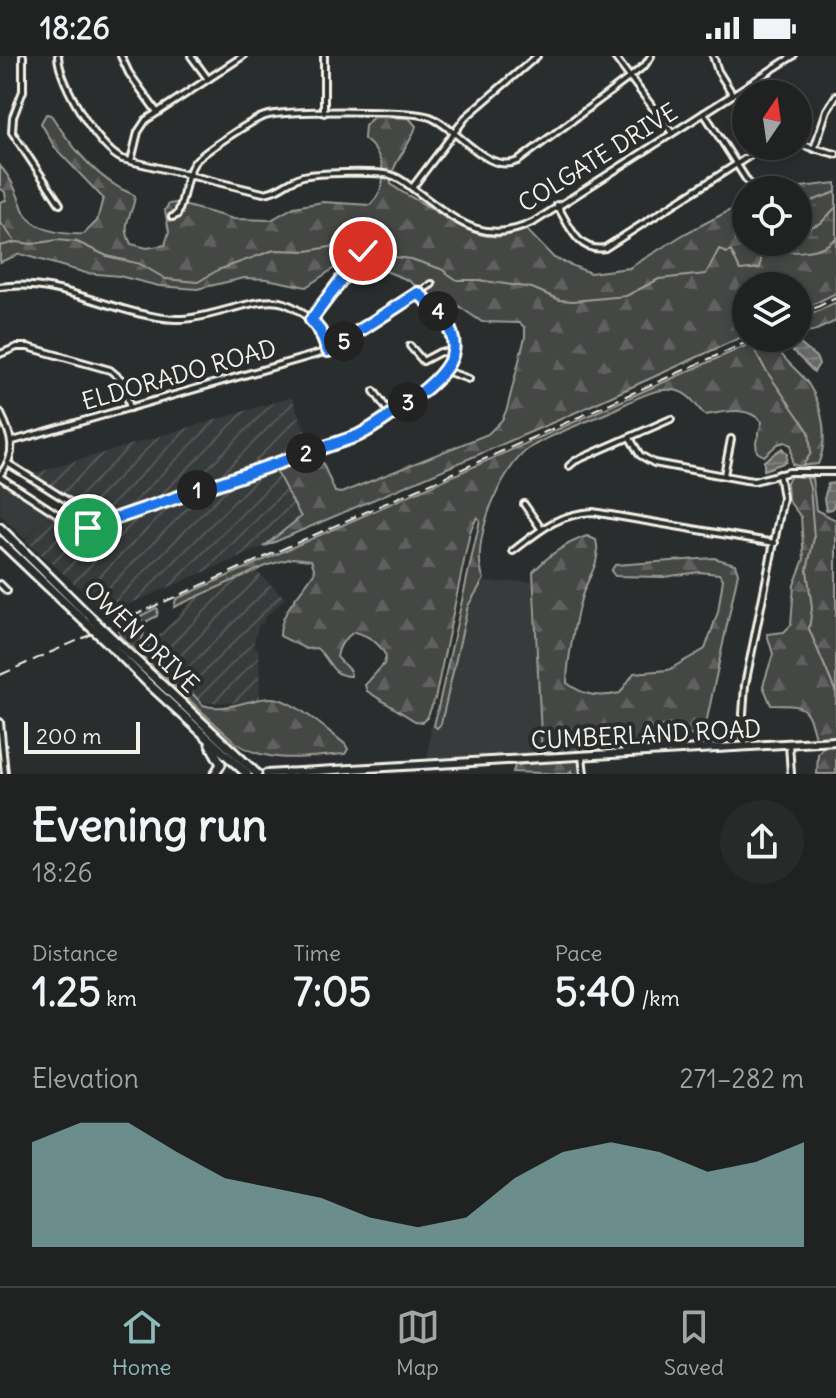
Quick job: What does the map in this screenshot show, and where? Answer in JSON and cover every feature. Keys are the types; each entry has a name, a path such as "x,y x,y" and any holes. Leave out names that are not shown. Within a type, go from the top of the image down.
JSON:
{"highway":[{"name":"OWEN DRIVE","path":"2,534 247,774"},
{"name":"OWEN DRIVE","path":"109,640 257,774"},
{"path":"202,733 221,764 215,774"}],"main road":[{"name":"CUMBERLAND ROAD","path":"266,774 836,741"}],"street":[{"path":"23,56 23,91 13,117 12,132 60,204"},
{"name":"COLGATE DRIVE","path":"58,56 69,94 108,150 131,161 263,193 312,175 385,174 395,176 459,223 483,231 501,232 534,222 732,96"},
{"path":"121,56 129,73 157,112"},
{"path":"191,56 208,79"},
{"path":"131,161 138,132 157,112 243,56"},
{"path":"324,56 324,113"},
{"path":"412,188 473,110 537,56"},
{"path":"614,56 672,133"},
{"path":"172,217 182,206 193,164 257,119 273,114 419,114 435,120 495,163 514,163 630,77 651,56"},
{"path":"713,56 732,93"},
{"name":"COLGATE DRIVE","path":"756,80 793,56"},
{"path":"836,96 827,110 814,149 836,154"},
{"path":"704,113 744,176"},
{"path":"557,205 582,245 601,249 743,160"},
{"path":"311,320 363,251"},
{"name":"ELDORADO ROAD","path":"13,441 328,351 432,284"},
{"path":"0,287 40,286 172,319 201,318 266,301 277,301 288,304 311,320 320,331 328,351"},
{"path":"0,412 13,441 9,464 0,476 77,527 88,528 357,436 391,415 434,384 446,371 452,353 451,333 446,319 418,293"},
{"path":"410,346 423,361 440,352 452,353"},
{"path":"0,354 17,347 28,347 106,368 122,380 130,408"},
{"path":"446,371 469,379"},
{"path":"374,391 391,415"},
{"path":"569,466 671,419"},
{"path":"630,438 640,455 654,463 754,481 792,472 836,472"},
{"path":"724,475 731,439"},
{"path":"9,464 103,523"},
{"path":"745,747 745,685 783,498 779,474"},
{"path":"524,504 540,527"},
{"path":"513,551 540,527 575,514 602,513 775,543"},
{"path":"0,584 7,591"},
{"path":"1,725 5,774"},
{"path":"789,744 791,774"},
{"path":"582,756 584,774"}],"shaded area":[{"path":"794,352 810,352 816,357 819,364 814,372"},
{"path":"292,397 312,448 271,462 301,517 263,547 108,613 25,540 51,514 89,531 111,522 32,474"},
{"path":"782,448 787,454 786,462 764,470 764,461"},
{"path":"0,482 51,514 25,539 0,515"},
{"path":"836,483 836,499 832,509 826,510 824,499 828,484"},
{"path":"255,570 285,598 264,619 263,625 259,624 253,645 259,651 260,702 204,703 150,645 196,596"},
{"path":"532,581 542,756 427,762 431,726 475,583"}],"green space":[{"path":"46,114 51,115 72,145 98,173 135,196 127,224 128,236 131,244 147,248 165,245 169,232 165,210 169,204 176,203 234,219 271,220 294,207 323,202 370,205 377,197 383,180 377,153 364,139 365,126 373,117 409,118 416,126 392,176 391,184 400,191 472,232 502,236 526,229 554,258 590,273 629,268 732,209 732,256 812,256 812,186 836,183 836,293 812,305 812,272 732,272 732,341 561,419 263,547 301,517 277,473 291,462 309,457 321,459 335,492 341,493 488,434 502,420 507,409 525,328 520,323 482,322 451,301 432,298 408,280 383,270 359,266 336,267 306,287 244,278 197,289 159,286 119,276 86,273 20,254 0,262 0,202 6,200 5,192 0,188 0,166 11,181 27,216 41,227 68,234 84,234 97,221 103,198 55,148 41,123"},
{"path":"836,192 836,238 812,250 812,201"},
{"path":"836,302 836,321 812,331 812,314"},
{"path":"732,352 780,352 806,380 821,413 824,434 818,464 792,464 791,445 785,442 764,456 757,452 756,442 762,422 756,417 736,411 705,415 687,395 669,390 642,396 531,447 509,471 490,508 480,547 484,579 468,606 441,724 437,728 434,726 480,520 477,517 470,532 435,699 422,722 415,721 367,691 365,685 384,664 386,656 369,637 354,632 341,646 337,657 351,676 334,670 316,648 306,649 280,636 288,610 315,571 311,560 293,558 268,565 174,607 176,599"},
{"path":"791,476 812,478 816,510 836,520 836,739 815,738 810,719 803,709 771,705 763,686 773,654 767,634 784,632 791,625 794,585 804,559 801,517 788,500 787,482"},
{"path":"587,536 596,540 597,554 579,607 567,683 592,695 620,693 634,673 668,670 705,649 718,612 723,579 719,574 615,576 611,571 615,565 714,558 735,564 738,573 707,719 699,738 674,726 664,725 644,734 640,745 632,748 542,756 533,572 557,551"},
{"path":"156,608 157,616 147,621 142,640 203,705 220,707 280,699 310,716 345,744 348,749 345,754 275,757 236,743 120,636 119,631 129,622"},
{"path":"824,746 836,746 836,774 817,774 818,754"},
{"path":"579,760 582,774 571,774 571,771 568,774 513,772 515,765"}],"waterway":[{"path":"812,227 821,223 836,207"},
{"path":"0,222 14,240"},
{"path":"0,246 16,242 77,242 107,256 140,264 166,279 198,282 218,270 274,250 307,251 347,244 385,256 411,259 441,269 457,280 532,288 560,300 573,301 626,296 659,279 706,274 719,249 732,253"},
{"path":"733,256 740,270 760,268 761,256"},
{"path":"756,352 809,432 811,453 803,465 810,488 814,538 807,570 812,608 809,629 836,693"}],"railway":[{"path":"812,309 836,298"},
{"path":"0,675 732,349"}],"route":[{"path":"88,528 357,436 439,379 451,359 451,333 442,314 418,293 328,351 318,327 311,320 363,251"}]}
